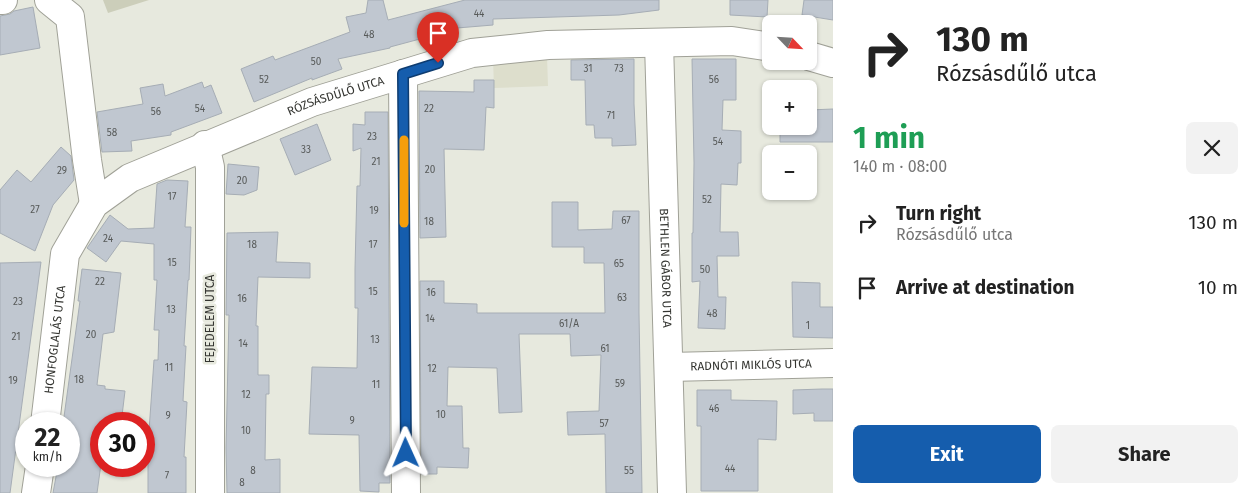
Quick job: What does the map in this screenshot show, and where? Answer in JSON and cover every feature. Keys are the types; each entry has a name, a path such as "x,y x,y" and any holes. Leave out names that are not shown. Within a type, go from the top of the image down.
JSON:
{"street":[{"path":"49,0 70,17 94,204"},
{"name":"RÓZSÁSDŰLŐ UTCA","path":"65,254 94,204 130,178 205,145 312,102 472,53 548,45 732,41 762,46"},
{"name":"BETHLEN GÁBOR UTCA","path":"659,43 672,493"},
{"path":"818,59 833,63"},
{"path":"403,74 406,493"},
{"name":"FEJEDELEM UTCA","path":"205,145 210,167 210,493"},
{"name":"HONFOGLALÁS UTCA","path":"46,412 65,254"},
{"name":"RADNÓTI MIKLÓS UTCA","path":"669,367 833,364"},
{"path":"36,493 38,477"}],"shaded area":[{"path":"103,0 149,0 108,13"},
{"path":"547,56 548,86 494,88 493,58"}],"building":[{"path":"368,0 383,0 388,20 465,0 659,0 659,10 619,15 493,19 493,25 445,29 446,32 390,48 338,59 342,69 312,80 312,78 254,102 241,69 273,56 275,60 350,32 346,17 366,13"},
{"path":"730,0 768,0 767,15 762,15 762,17 730,15"},
{"path":"804,0 833,0 833,20 818,18 818,15 802,15"},
{"path":"33,7 40,48 0,55 0,16"},
{"path":"634,59 636,145 612,146 612,138 595,138 594,125 586,125 585,80 571,80 571,60"},
{"path":"692,59 736,59 736,100 723,100 722,130 741,131 741,163 738,163 737,185 721,184 720,232 738,232 739,256 717,256 718,297 726,297 725,329 698,328 700,281 692,282 694,163"},
{"path":"474,80 494,80 494,108 486,107 484,150 444,149 446,237 420,238 419,91 474,92"},
{"path":"202,82 204,88 211,85 222,113 171,132 171,135 131,141 132,151 102,152 97,112 143,104 140,88 163,84 165,96"},
{"path":"833,109 833,142 780,142 780,135 817,135 817,110"},
{"path":"365,112 388,112 390,483 379,483 379,492 360,491 359,435 309,434 312,367 357,368 358,308 355,308 355,269 357,186 360,186 361,148 353,151 353,124 365,125"},
{"path":"317,124 331,160 295,175 280,139"},
{"path":"61,147 71,156 74,180 53,205 35,251 0,233 0,190 17,170 31,182"},
{"path":"228,164 259,167 257,190 244,195 226,194"},
{"path":"167,180 188,181 185,227 191,227 184,346 186,346 183,401 187,402 184,457 186,457 186,493 148,493 148,477 155,477 155,412 150,412 154,360 158,360 159,330 154,330 157,280 154,280 154,244 121,241 106,262 87,248 110,215 128,229 154,228 157,184"},
{"path":"552,202 578,202 578,230 612,229 613,211 639,211 642,493 606,493 605,434 568,435 567,412 599,411 601,355 571,356 570,334 519,334 522,412 499,413 497,368 448,367 447,406 462,406 463,448 469,448 468,468 437,467 437,474 421,474 420,281 444,281 444,303 477,304 477,313 605,313 604,263 584,263 584,247 552,247"},
{"path":"278,232 276,262 310,263 310,278 258,277 256,326 258,326 258,375 269,375 269,394 266,394 265,460 280,459 280,493 227,493 226,448 229,315 226,315 227,233"},
{"path":"41,262 21,412 15,412 15,456 10,493 0,493 0,263"},
{"path":"82,269 121,273 114,332 103,334 97,385 105,386 105,389 125,391 122,412 90,412 90,477 99,477 97,493 53,493 56,477 80,477 80,412 65,412 80,301 78,301"},
{"path":"792,282 820,283 820,307 833,307 833,338 793,337"},
{"path":"833,389 833,421 814,421 814,413 793,414 793,390"},
{"path":"697,390 731,390 731,400 777,401 776,440 758,439 758,491 701,491 701,426 697,426"}],"slow traffic":[{"path":"404,140 404,223"}],"route":[{"path":"406,453 403,74 438,63"}]}
